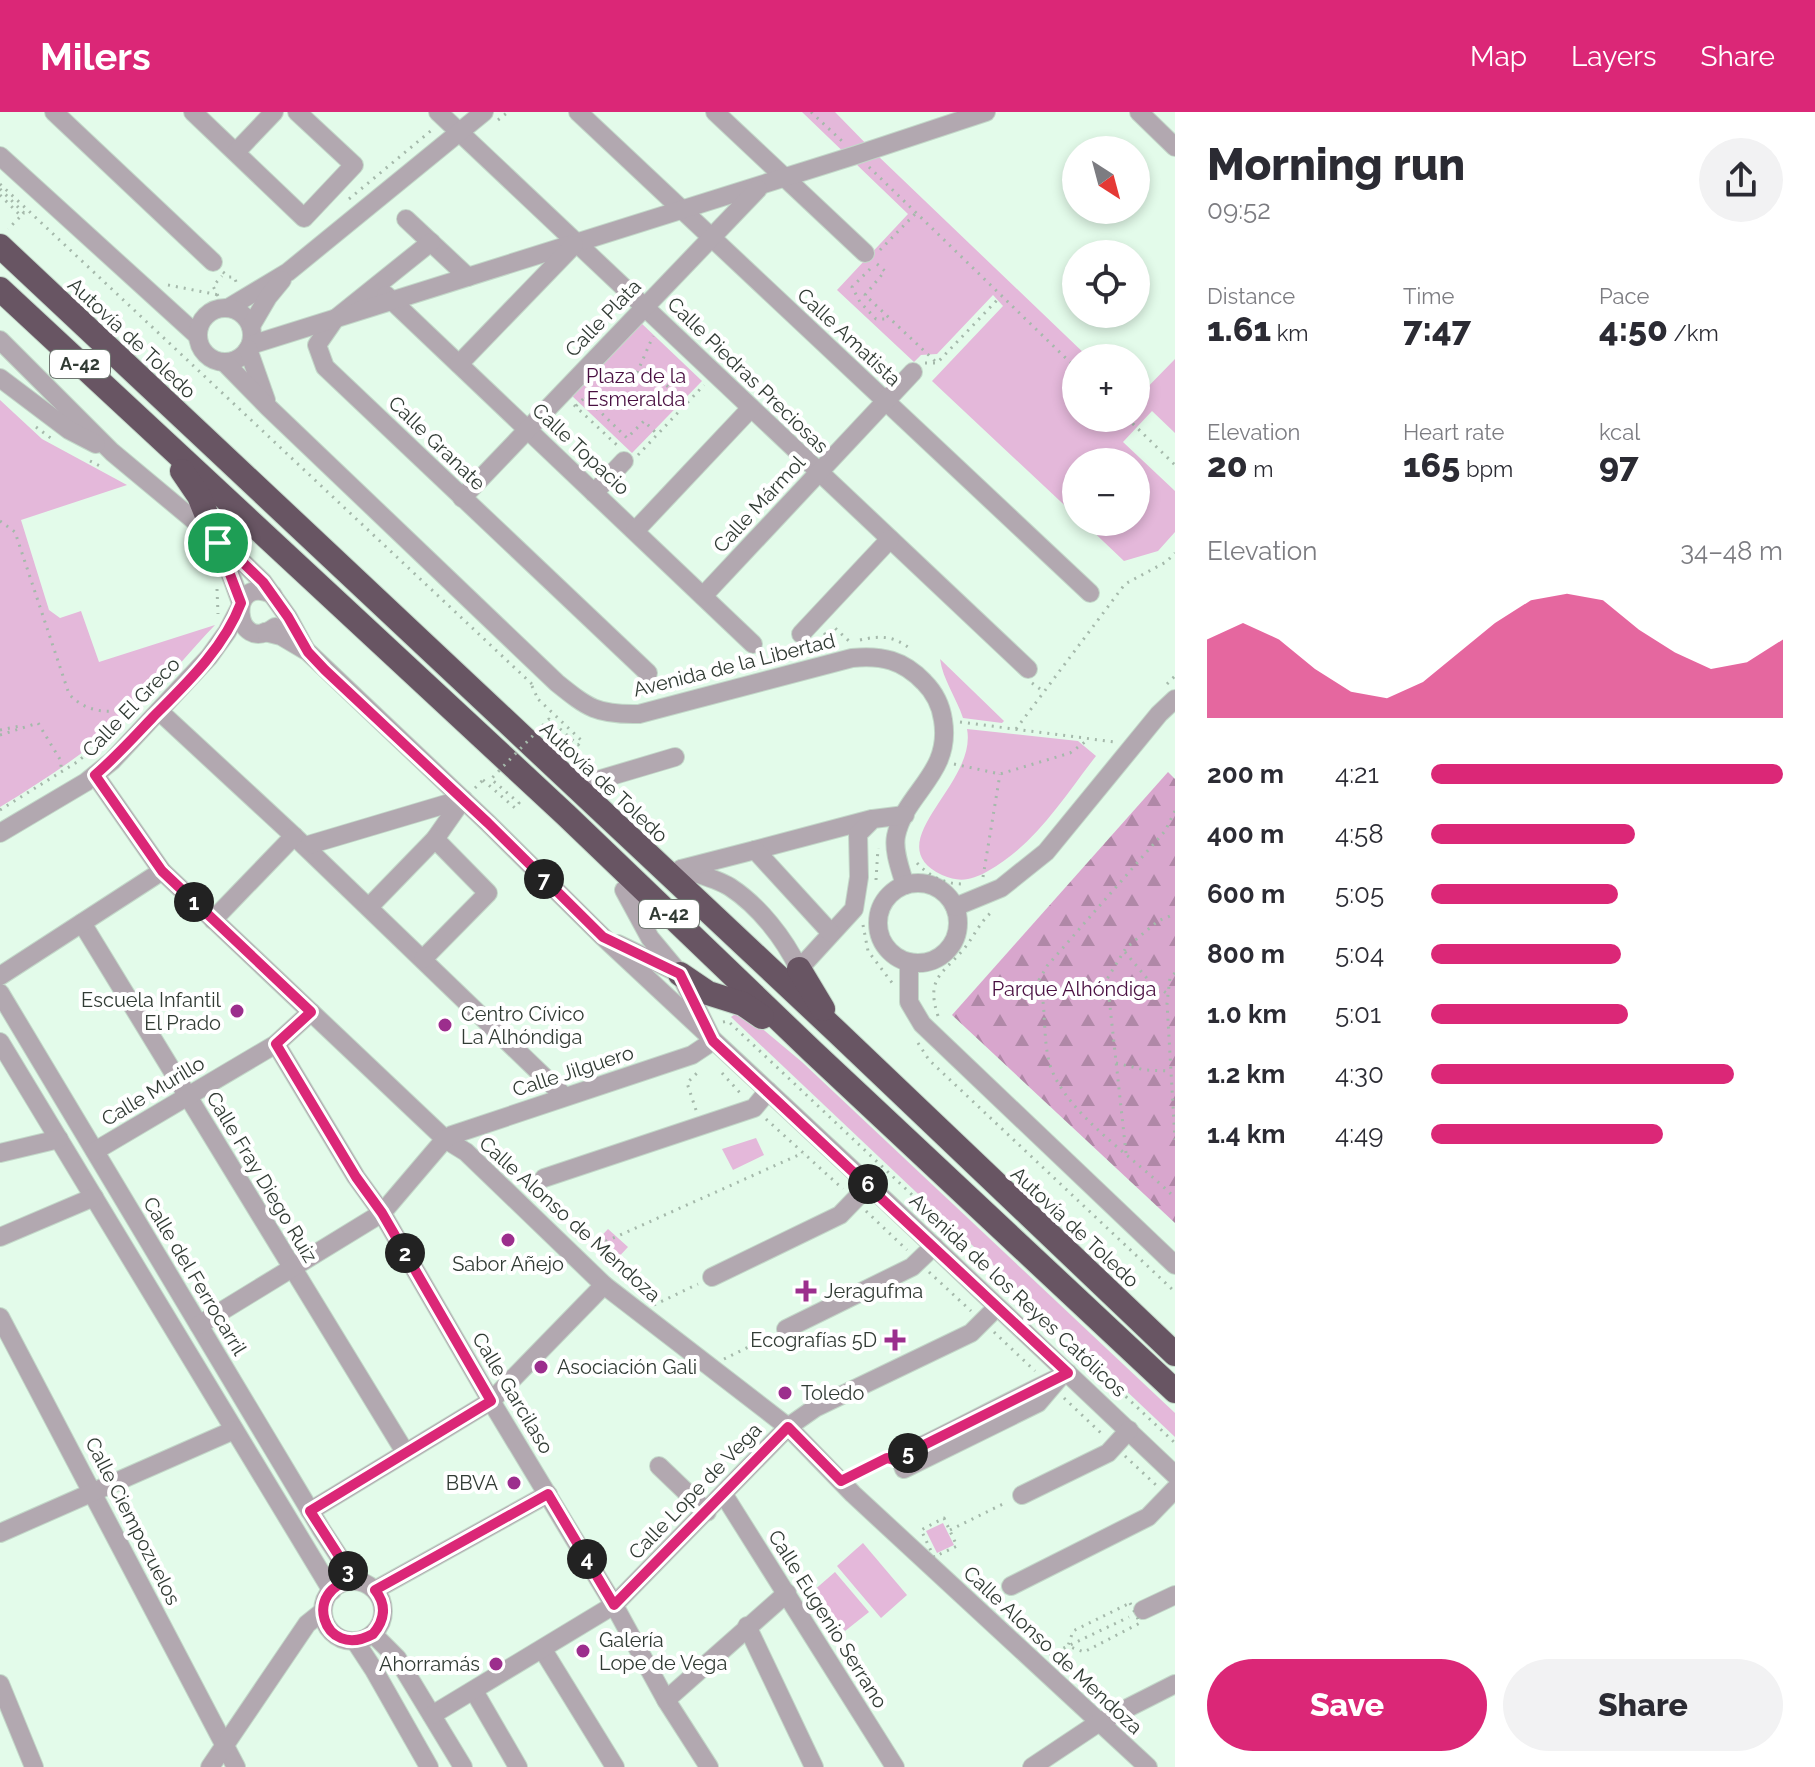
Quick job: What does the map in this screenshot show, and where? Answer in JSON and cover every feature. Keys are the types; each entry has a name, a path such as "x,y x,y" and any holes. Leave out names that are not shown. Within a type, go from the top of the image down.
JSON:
{"highway":[{"name":"Autovía de Toledo","path":"0,246 613,825 836,1031 1175,1354"},
{"name":"A-42","path":"0,289 566,815 813,1052 1175,1391"},
{"path":"161,439 199,496 211,548"},
{"path":"566,815 587,849 624,890"},
{"path":"613,825 681,869"},
{"path":"799,969 836,1031"},
{"path":"680,974 708,993 743,1004 813,1052"}],"street":[{"path":"54,112 219,268"},
{"path":"193,112 304,218 354,165 297,112"},
{"path":"236,152 274,112"},
{"path":"268,407 250,347 251,326 268,297 288,272 484,112"},
{"name":"Calle Amatista","path":"578,112 1090,593"},
{"path":"715,112 871,258"},
{"path":"0,156 198,336 206,355 224,362 242,356 250,347 335,319 762,185 781,174 856,155 986,112"},
{"path":"1139,112 1175,147"},
{"name":"Calle Piedras Preciosas","path":"442,115 1028,669"},
{"name":"Calle Plata","path":"462,498 762,185"},
{"path":"406,219 468,277"},
{"name":"Calle Granate","path":"431,242 335,319 317,345 325,367 648,673"},
{"path":"459,364 576,243"},
{"path":"138,284 184,308 219,305 288,272"},
{"name":"Calle Topacio","path":"378,287 753,644"},
{"path":"219,305 245,316 251,326"},
{"path":"198,336 200,326 219,305"},
{"name":"Avenida de los Reyes Católicos","path":"0,340 58,410"},
{"name":"Avenida de la Libertad","path":"224,362 557,683 587,707 613,715 639,714 852,658 889,658 912,669 931,688 942,711 946,735 939,763 905,815 896,837 905,885"},
{"name":"Calle Mármol","path":"703,596 913,372"},
{"name":"Avenida de los Reyes Católicos","path":"0,378 58,410 112,452 211,548 241,605"},
{"path":"635,531 751,408"},
{"path":"594,493 625,456"},
{"path":"806,627 890,539"},
{"name":"Avenida de los Reyes Católicos","path":"211,548 245,564 276,598 308,652"},
{"path":"258,591 276,598 281,611 278,623 209,657 249,594 258,591"},
{"path":"241,605 239,614 244,626 253,632 264,632"},
{"name":"Avenida de los Reyes Católicos","path":"264,632 281,636 308,652 603,937 934,1246 1064,1375 1129,1430 1175,1475"},
{"name":"Calle El Greco","path":"0,833 95,775 209,657"},
{"path":"955,907 1001,888 1046,852 1159,714 1169,694"},
{"path":"159,711 369,907 564,1096"},
{"path":"574,787 675,757"},
{"name":"Calle Alonso de Mendoza","path":"95,775 162,871 445,1139 466,1152 604,1285 788,1427 841,1481 1148,1767"},
{"path":"369,907 435,839 463,799"},
{"path":"213,920 299,841 463,799"},
{"path":"681,869 873,819 905,815"},
{"path":"681,869 728,885 758,909 791,953 799,969 854,909 859,877 858,834 873,819"},
{"path":"423,959 488,893 435,839"},
{"path":"755,850 831,933"},
{"path":"0,976 162,871"},
{"path":"905,885 932,885 955,907 958,925 949,948 940,956 927,962 909,962 895,956 884,945 877,920 885,899 905,885"},
{"path":"624,890 650,938 680,974 709,1033"},
{"name":"Calle Fray Diego Ruiz","path":"82,923 405,1452"},
{"path":"603,937 680,974"},
{"path":"909,962 909,1002 922,1024 1175,1265"},
{"name":"Calle del Ferrocarril","path":"0,993 355,1581"},
{"name":"Calle Murillo","path":"95,1151 276,1044 311,1012"},
{"name":"Calle Jilguero","path":"445,1139 692,1055 709,1033"},
{"path":"0,1042 332,1591"},
{"name":"Calle Garcilaso","path":"276,1044 356,1177 382,1213 614,1605 666,1700 709,1767"},
{"path":"544,1178 754,1108 768,1091"},
{"path":"0,1153 59,1139"},
{"path":"199,1325 292,1271 382,1213 445,1139"},
{"path":"712,1277 840,1215 869,1185"},
{"path":"0,1237 94,1197"},
{"path":"786,1329 912,1267 934,1246"},
{"path":"310,1511 491,1401 604,1285"},
{"name":"Calle Lope de Vega","path":"432,1715 614,1605 788,1427 815,1408 971,1333 997,1307"},
{"name":"Calle Ciempozuelos","path":"0,1317 236,1767"},
{"path":"899,1457 904,1469 1038,1403 1064,1375"},
{"path":"0,1533 234,1430"},
{"path":"1022,1495 1108,1453 1129,1430"},
{"path":"659,1466 707,1512"},
{"path":"1011,1586 1148,1517 1175,1489"},
{"path":"375,1590 548,1494"},
{"name":"Calle Eugenio Serrano","path":"724,1495 895,1767"},
{"path":"210,1767 307,1624 322,1612 332,1591 355,1581 375,1590 382,1603 383,1615 373,1634 355,1641 337,1636 322,1612"},
{"path":"666,1700 787,1593"},
{"path":"1140,1612 1175,1595"},
{"path":"747,1626 814,1767"},
{"path":"373,1634 397,1658 463,1767"},
{"path":"355,1641 429,1767"},
{"path":"543,1650 615,1767"},
{"path":"0,1684 8,1727 34,1767"},
{"path":"1032,1767 1098,1723 1175,1684"},
{"path":"474,1691 518,1767"}],"path":[{"path":"811,112 1062,354"},
{"path":"348,199 442,115"},
{"path":"0,189 24,213 27,210"},
{"path":"0,195 21,216 0,238"},
{"path":"890,319 876,319 860,302 852,287 871,258 916,213"},
{"path":"871,258 885,271 865,295 937,363"},
{"path":"219,268 229,277 234,277 239,287 219,305 213,286 219,268"},
{"path":"159,283 219,305"},
{"path":"913,372 923,363 937,363 1001,295"},
{"path":"637,373 654,335 664,325"},
{"path":"576,406 611,377 628,372 648,374 662,380 686,403"},
{"path":"561,393 625,456 658,434 715,373"},
{"path":"585,397 627,438 644,421 658,434"},
{"path":"34,426 55,441"},
{"path":"1141,432 1175,465"},
{"path":"88,459 115,474"},
{"path":"0,521 15,532 69,694 78,703 101,711 143,705 136,712"},
{"path":"182,533 211,548"},
{"path":"1016,729 1125,584 1166,562 1175,553"},
{"path":"217,586 218,627"},
{"path":"806,627 827,636 835,628 850,642"},
{"path":"835,646 878,635 897,638 918,655"},
{"path":"1169,694 1175,676"},
{"path":"483,780 515,808 519,803 491,779 549,719 578,745 582,741 538,699 531,685"},
{"path":"0,809 96,748 128,719"},
{"path":"960,722 1117,742 1106,754"},
{"path":"0,733 38,723 61,761 61,772"},
{"path":"953,764 1000,774 1070,753 1089,739"},
{"path":"938,1016 934,987 940,972 963,950 986,916 991,893 1000,774"},
{"path":"1175,811 1165,831 1047,966 1039,980 1043,993 1047,1051 1055,1079 1082,1113 1175,1198"},
{"path":"914,851 917,863 927,874 951,884 972,885 991,893"},
{"path":"1126,1153 1107,979 1124,951 1158,921 1175,914"},
{"path":"1124,951 1150,982 1168,994"},
{"path":"1175,973 1170,978 1168,994 1175,1140"},
{"path":"709,1033 728,1021 1175,1443"},
{"path":"931,1062 945,1046"},
{"path":"1116,1063 1145,1070 1170,1071"},
{"path":"574,1256 824,1143"},
{"path":"640,1313 712,1277"},
{"path":"708,1367 786,1329"},
{"path":"841,1481 887,1458 894,1460 899,1457"},
{"path":"950,1530 1022,1495"},
{"path":"944,1518 950,1530 957,1546 934,1557 921,1530 944,1518"},
{"path":"1130,1603 1140,1612 1140,1623 1084,1652 1068,1646 1073,1631 1130,1603"},
{"path":"1035,1662 1140,1612"}],"green space":[{"path":"802,112 835,112 1074,344 1062,344 1062,432 1132,432 1123,442 1129,448 1062,448 1062,503 932,381 1003,306 993,295 937,354 921,355 914,362 837,290 908,214"},
{"name":"Plaza de la Esmeralda","path":"639,321 702,381 632,453 570,394"},
{"path":"1175,359 1175,433 1152,411 1150,413 1150,385"},
{"path":"0,400 42,439 127,485 21,520 49,610 60,618 81,611 99,662 215,625 149,697 114,728 0,807"},
{"path":"1150,467 1175,491 1175,532 1158,551 1124,561 1098,536 1150,536"},
{"path":"940,659 1004,721 1002,723 963,718"},
{"path":"967,729 1078,741 1096,756 1048,819 1020,848 988,871 960,880 942,875 924,862 919,847 923,830 958,771 966,750"},
{"name":"Parque Alhóndiga","path":"1168,772 1175,779 1175,1223 952,1015"},
{"path":"738,1012 746,1015 802,1062 1175,1413 1175,1437 731,1017"},
{"path":"756,1138 764,1155 733,1170 722,1149"},
{"path":"608,1229 628,1247 614,1262 594,1244"},
{"path":"943,1523 954,1545 937,1553 926,1531"},
{"path":"863,1543 907,1595 881,1618 837,1566"},
{"path":"835,1572 869,1612 845,1631 812,1592"}],"place":[{"name":"Escuela Infantil El Prado","path":"237,1011"},
{"name":"Centro Cívico La Alhóndiga","path":"445,1025"},
{"name":"Sabor Añejo","path":"508,1240"},
{"name":"Jeragufma","path":"806,1291"},
{"name":"Ecografías 5D","path":"895,1340"},
{"name":"Asociación Gali","path":"541,1367"},
{"name":"Toledo","path":"785,1393"},
{"name":"BBVA","path":"514,1483"},
{"name":"Galería Lope de Vega","path":"583,1651"},
{"name":"Ahorramás","path":"496,1664"}],"route":[{"path":"218,543 263,582 308,652 325,670 488,823 603,937 680,974 713,1041 1068,1373 894,1460 887,1458 841,1481 788,1427 614,1605 548,1494 375,1590 382,1603 383,1615 373,1634 355,1641 346,1640 331,1631 323,1618 322,1608 336,1587 355,1581 310,1511 491,1401 382,1213 356,1177 276,1044 311,1012 162,871 95,775 171,699 227,632 241,603 218,543"}]}
